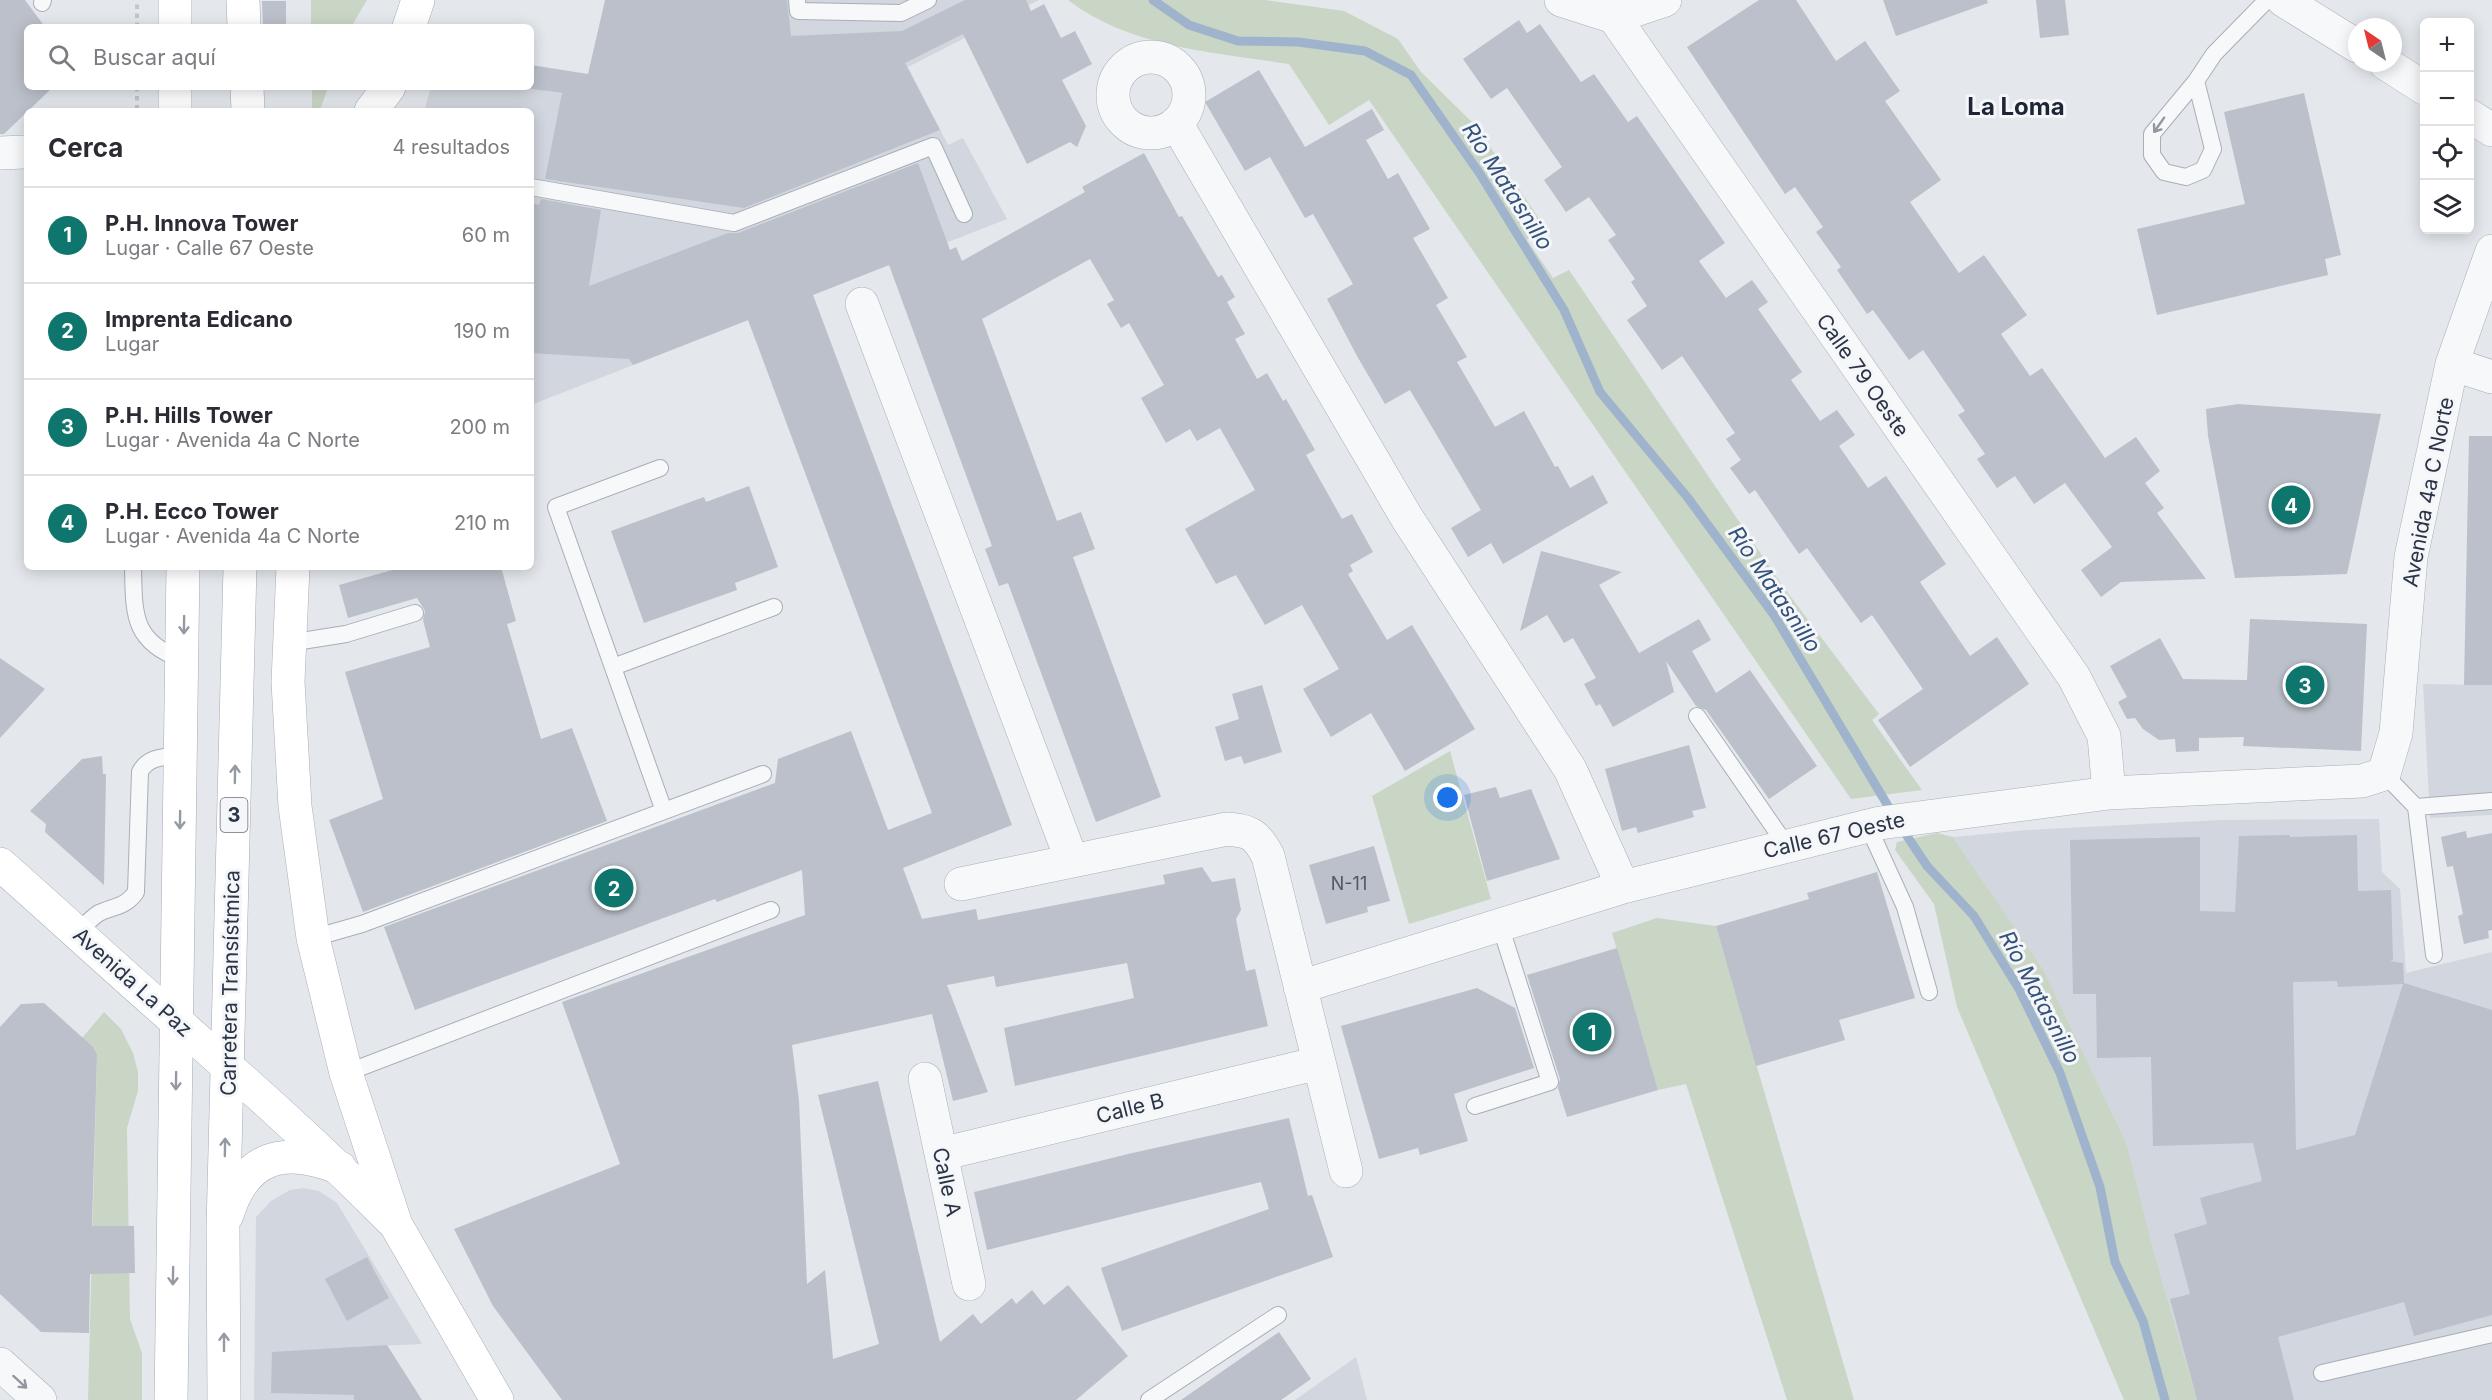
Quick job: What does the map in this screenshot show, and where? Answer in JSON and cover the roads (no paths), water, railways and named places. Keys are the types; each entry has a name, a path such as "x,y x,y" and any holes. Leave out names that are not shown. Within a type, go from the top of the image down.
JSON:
{"main road":[{"path":"175,0 175,24"},
{"path":"243,0 244,24"},
{"path":"410,24 418,0"},
{"path":"175,90 176,108"},
{"path":"247,90 248,108"},
{"path":"373,108 387,90"},
{"path":"384,108 388,90"},
{"path":"171,1400 183,570"},
{"name":"Carretera Transístmica","path":"224,1400 223,1228 240,570"},
{"path":"293,570 288,682 295,806 313,938 346,1073 396,1225 497,1400"},
{"name":"Avenida La Paz","path":"0,864 177,1023 228,1064 340,1168 396,1225"},
{"path":"223,1228 241,1184 251,1171 266,1162 297,1155 340,1168"}],"street":[{"path":"1561,0 1614,17 1665,0"},
{"path":"2283,0 2348,40"},
{"name":"Calle 79 Oeste","path":"1614,17 2074,677 2104,736 2109,793"},
{"path":"2399,72 2420,85"},
{"path":"2474,119 2492,129"},
{"path":"1176,123 1407,518 1570,769 1623,887"},
{"name":"Avenida 4a C Norte","path":"2384,774 2396,733 2411,557 2452,364 2492,251"},
{"path":"862,304 1072,861"},
{"path":"2452,364 2492,377"},
{"name":"Calle 67 Oeste","path":"1300,987 1623,887 1874,824 1925,815 2109,793 2362,781 2384,774"},
{"path":"961,884 1227,829 1247,831 1259,840 1268,856 1346,1171"},
{"name":"Calle B","path":"941,1154 1319,1063"},
{"name":"Calle A","path":"925,1079 969,1284"},
{"path":"0,1364 40,1400"}],"lane":[{"path":"797,0 798,11 864,6 901,14 927,0"},
{"path":"2196,81 2213,149 2203,170 2186,177 2164,172 2152,155 2152,134 2196,81 2214,54 2267,0"},
{"path":"534,187 734,223 933,146 964,214"},
{"path":"660,468 556,507 664,811"},
{"path":"133,570 134,614 141,631 151,644 166,654 183,660"},
{"path":"613,667 774,607"},
{"path":"289,643 346,634 415,613"},
{"path":"1697,716 1786,845"},
{"path":"78,933 98,914 129,902 136,892 140,772 144,764 152,759 182,755"},
{"path":"313,938 362,924 763,774"},
{"path":"2384,774 2416,807 2434,955"},
{"path":"2416,807 2492,801"},
{"path":"1874,824 1905,907 1929,992"},
{"path":"346,1073 771,910"},
{"path":"1475,1106 1550,1082 1500,925"},
{"path":"1149,1400 1278,1315"},
{"path":"2322,1373 2492,1334"}],"waterway":[{"name":"Río Matasnillo","path":"1153,0 1189,25 1238,41 1298,42 1365,51 1411,75 1480,174 1564,310 1600,392 1688,498 1774,615 1894,816"},
{"name":"Río Matasnillo","path":"1901,827 1927,866 1974,916 2019,989 2060,1073 2100,1187 2115,1262 2143,1321 2165,1400"}],"place":[{"name":"P.H. Ecco Tower","path":"2291,505"},
{"name":"P.H. Hills Tower","path":"2305,685"},
{"name":"Imprenta Edicano","path":"614,888"},
{"name":"P.H. Innova Tower","path":"1592,1032"}],"district":[{"name":"La Loma","path":"2016,106"}]}
